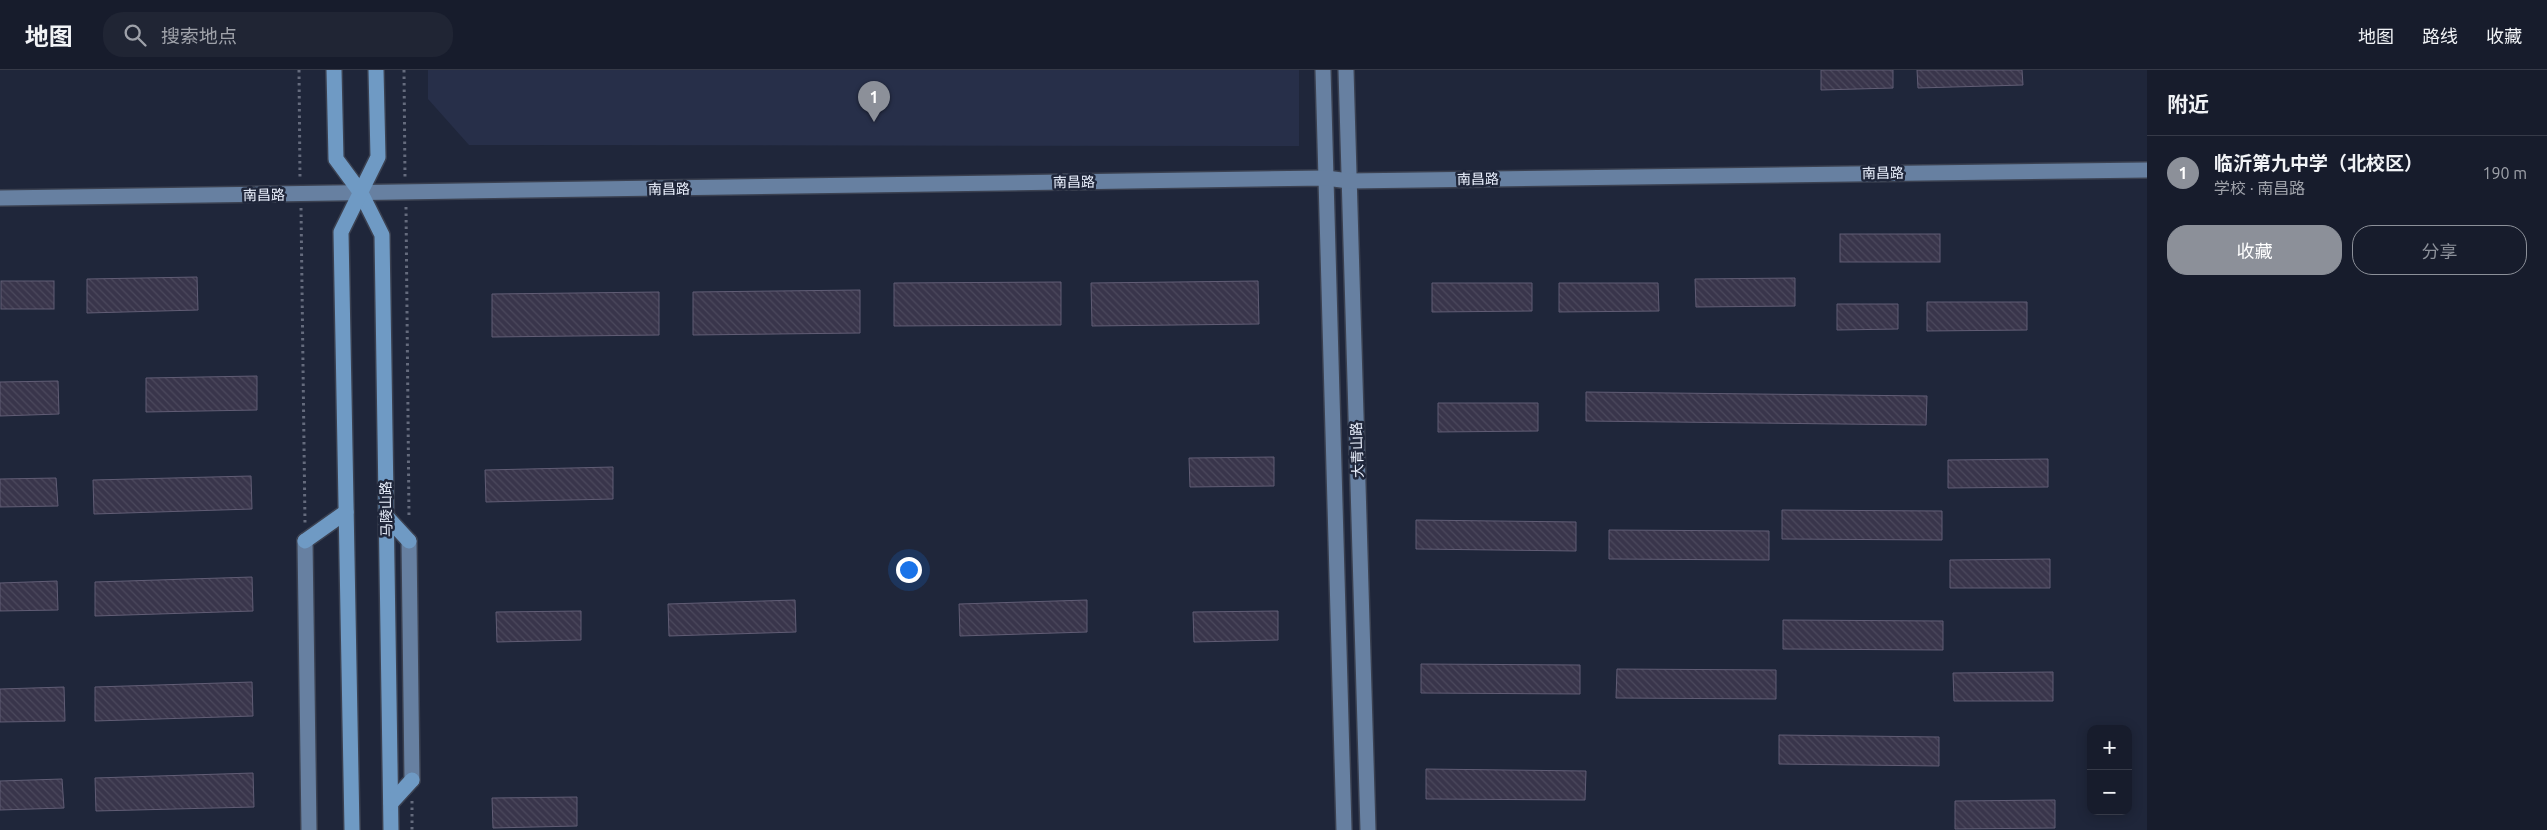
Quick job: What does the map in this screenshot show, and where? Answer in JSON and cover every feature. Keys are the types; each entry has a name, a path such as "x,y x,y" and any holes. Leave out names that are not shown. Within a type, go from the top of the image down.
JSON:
{"main road":[{"name":"马陵山路","path":"334,70 336,159 360,193 382,235 392,830"},
{"path":"352,830 341,232 378,157 376,70"},
{"path":"305,541 346,512"},
{"path":"386,516 409,541"},
{"path":"391,803 412,780"}],"street":[{"name":"大青山路","path":"1323,70 1344,830"},
{"name":"大青山路","path":"1346,70 1368,830"},
{"name":"南昌路","path":"0,198 1326,178 1349,181 2147,170"},
{"path":"305,541 309,830"},
{"path":"409,541 412,780"}],"path":[{"path":"300,70 305,541"},
{"path":"404,70 409,541"},
{"path":"412,780 412,830"}],"shaded area":[{"path":"428,70 1299,70 1299,146 469,145 428,99"}],"building":[{"path":"1821,70 1893,70 1893,88 1821,90"},
{"path":"1917,70 2022,70 2023,85 1918,88"},
{"path":"1840,234 1940,234 1940,262 1840,262"},
{"path":"197,277 198,310 87,313 87,279"},
{"path":"1795,278 1795,306 1696,307 1695,279"},
{"path":"1,281 54,281 54,309 1,309"},
{"path":"1258,281 1259,324 1092,326 1091,283"},
{"path":"1061,282 1061,325 894,326 894,283"},
{"path":"1432,283 1532,283 1532,311 1432,312"},
{"path":"1559,283 1658,283 1659,311 1559,312"},
{"path":"860,290 860,333 693,335 693,292"},
{"path":"659,292 659,335 492,337 492,294"},
{"path":"1927,302 2027,302 2027,330 1927,331"},
{"path":"1837,304 1898,304 1898,329 1837,330"},
{"path":"257,376 257,410 146,412 146,378"},
{"path":"58,381 59,414 0,416 0,382"},
{"path":"1586,392 1927,396 1926,425 1586,421"},
{"path":"1438,403 1538,403 1538,431 1438,432"},
{"path":"1274,457 1274,486 1190,487 1189,458"},
{"path":"2048,459 2048,487 1948,488 1948,460"},
{"path":"613,467 613,499 486,502 485,470"},
{"path":"251,476 252,509 94,514 93,480"},
{"path":"56,478 58,506 0,507 0,479"},
{"path":"1782,510 1942,511 1942,540 1782,539"},
{"path":"1416,520 1576,522 1576,551 1416,549"},
{"path":"1609,530 1769,531 1769,560 1609,559"},
{"path":"2050,559 2050,588 1950,588 1950,560"},
{"path":"252,577 253,611 95,616 95,582"},
{"path":"57,581 58,610 0,611 0,583"},
{"path":"795,600 796,632 669,636 668,604"},
{"path":"1087,600 1087,632 960,636 959,604"},
{"path":"581,611 581,640 497,642 496,612"},
{"path":"1278,611 1278,640 1194,642 1193,612"},
{"path":"1783,620 1943,621 1943,650 1783,649"},
{"path":"1421,664 1580,665 1580,694 1421,693"},
{"path":"1617,669 1776,670 1776,699 1616,698"},
{"path":"2053,672 2053,701 1954,701 1953,673"},
{"path":"252,682 253,716 95,721 95,687"},
{"path":"64,687 65,721 0,722 0,689"},
{"path":"1779,735 1939,737 1939,766 1779,764"},
{"path":"1426,769 1586,771 1585,800 1426,799"},
{"path":"253,773 254,807 96,811 95,778"},
{"path":"62,779 64,808 0,810 0,781"},
{"path":"577,797 577,826 493,828 492,798"},
{"path":"2055,800 2055,828 1955,829 1955,801"}],"place":[{"name":"临沂第九中学（北校区）","path":"874,122"}]}
